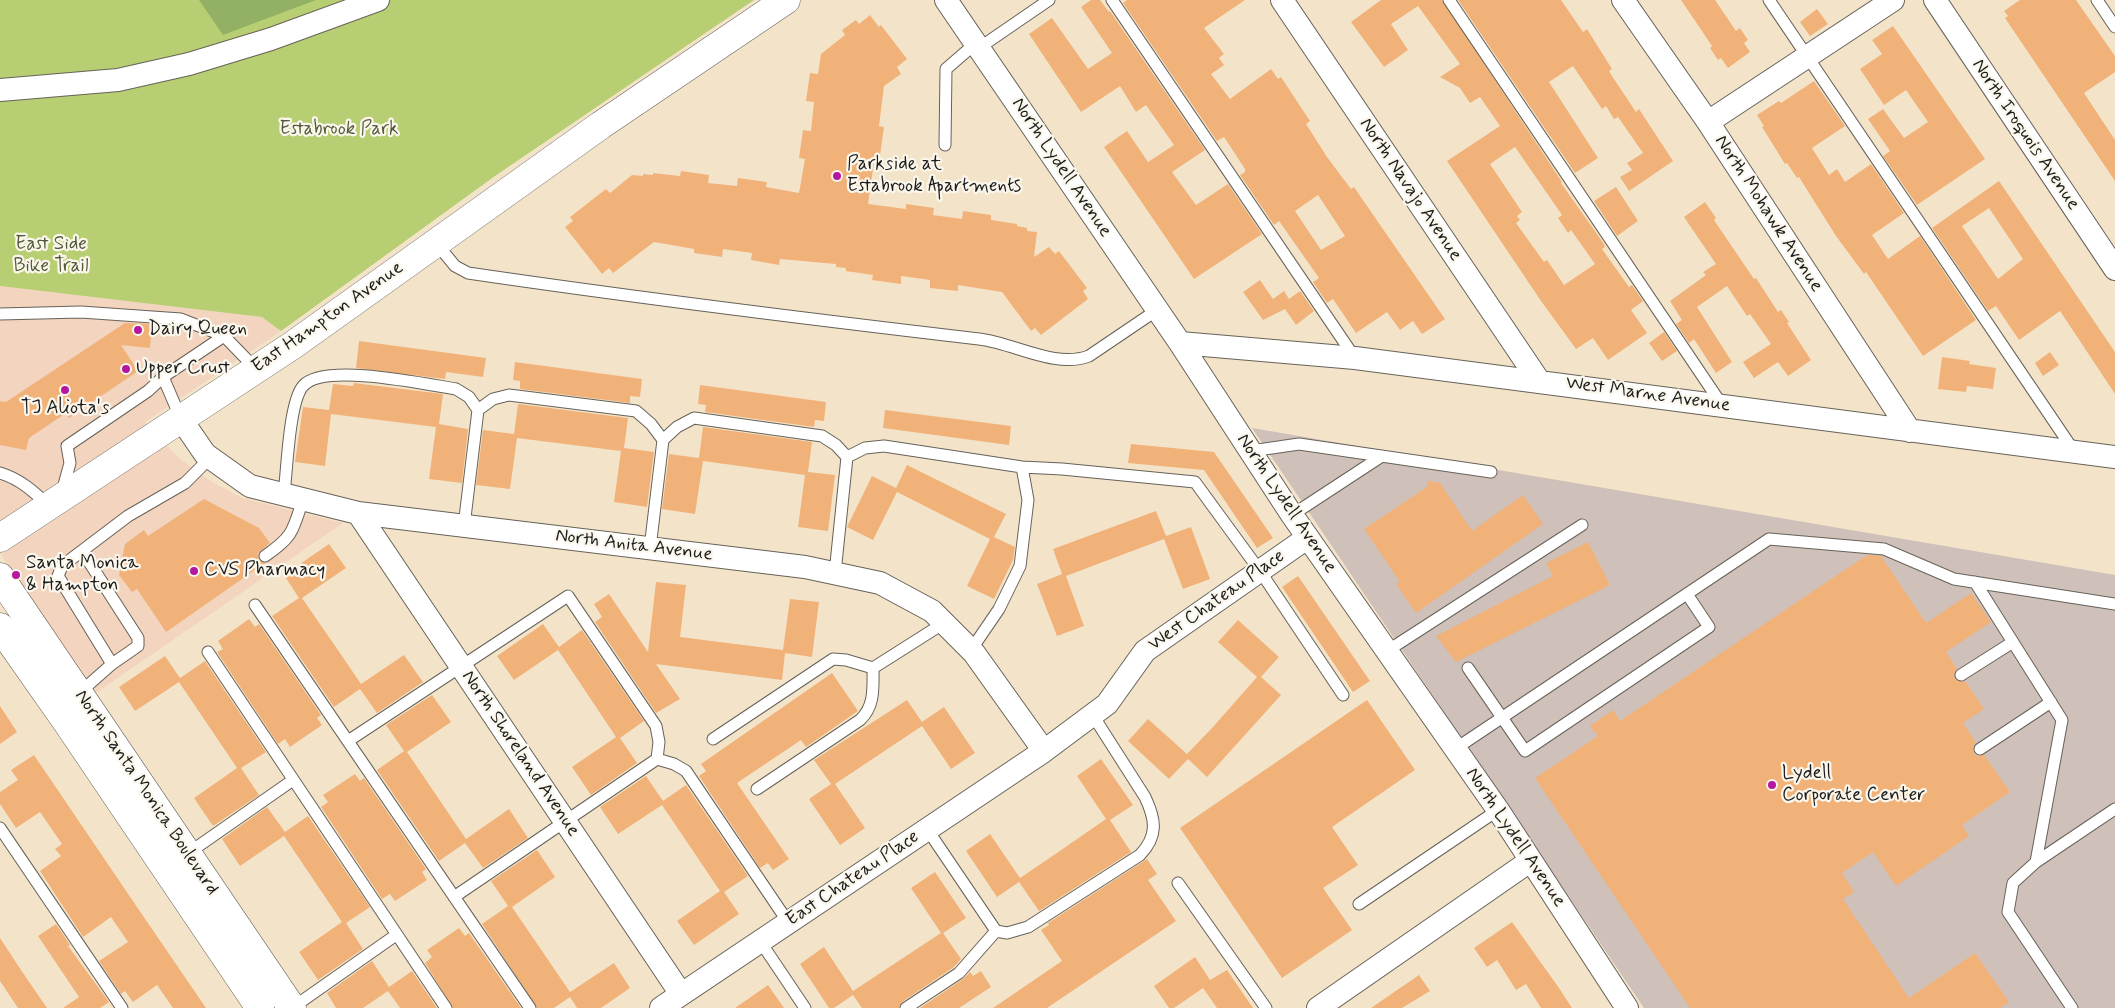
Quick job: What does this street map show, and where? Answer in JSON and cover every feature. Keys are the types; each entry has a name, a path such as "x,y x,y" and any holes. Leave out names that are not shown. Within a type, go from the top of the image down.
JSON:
{"street":[{"path":"0,90 118,80 189,64 272,39 378,0"},
{"name":"East Hampton Avenue","path":"0,538 355,302 435,242 601,125 786,0"},
{"name":"North Lydell Avenue","path":"946,0 1180,343 1307,538 1498,810 1627,1008"},
{"name":"North Navajo Avenue","path":"1282,0 1538,381"},
{"name":"North Mohawk Avenue","path":"1623,0 1708,122 1910,431"},
{"path":"1708,122 1893,0"},
{"name":"North Iroquois Avenue","path":"1935,0 2115,269"},
{"name":"West Marne Avenue","path":"1180,343 1355,358 2115,457"},
{"name":"North Anita Avenue","path":"182,418 205,454 250,486 358,513 805,567 880,583 932,612 972,650 1044,751"},
{"name":"North Shoreland Avenue","path":"358,513 681,994"},
{"name":"West Chateau Place","path":"1044,751 1107,704 1145,650 1307,538"},
{"name":"North Santa Monica Boulevard","path":"0,578 292,1008"},
{"name":"North Santa Monica Boulevard","path":"0,627 66,721 260,1008"},
{"name":"East Chateau Place","path":"661,1008 1044,751"},
{"path":"1318,1008 1530,860"}],"lane":[{"path":"945,145 946,69 978,45 1050,0"},
{"path":"1112,0 1355,358"},
{"path":"1449,0 1722,405"},
{"path":"1769,0 2074,451"},
{"path":"2097,0 2115,27"},
{"path":"435,242 455,266 468,273 658,300 988,340 1054,359 1077,361 1089,356 1157,310"},
{"path":"0,314 81,312 181,319 224,336 256,369"},
{"path":"0,473 12,477 54,501 70,463 67,446 224,336"},
{"path":"264,556 283,544 292,533 295,402 303,386 316,378 328,374 348,374 456,388 469,397 478,410 464,526"},
{"path":"163,377 182,418"},
{"path":"478,410 493,400 509,395 636,411 651,424 663,440"},
{"path":"650,548 663,440 677,427 694,418 822,436 836,445 847,458 835,573"},
{"path":"1251,451 1299,444 1492,472"},
{"path":"847,458 865,448 884,446 1022,467 1062,468 1195,482 1260,571 1343,695"},
{"path":"1292,515 1382,456"},
{"path":"112,664 58,576 62,566 128,516 185,483 210,458"},
{"path":"972,650 999,609 1020,566 1028,500 1022,467"},
{"path":"1387,652 1582,525"},
{"path":"1455,749 1769,539 1884,549 1954,579 2115,604"},
{"path":"66,721 78,693 112,664 138,646 138,638 82,551"},
{"path":"1975,582 2062,720 2036,862"},
{"path":"1468,668 1525,752 1709,627 1687,594"},
{"path":"348,741 568,596 656,726 659,742 657,759 454,897"},
{"path":"255,605 530,1008"},
{"path":"712,739 833,659 846,660 873,668 944,623"},
{"path":"1962,675 2013,642"},
{"path":"208,652 446,1008"},
{"path":"757,789 860,720 869,711 873,692 873,668"},
{"path":"1980,749 2051,702"},
{"path":"927,829 996,931 1007,933 1028,927 1140,855 1153,838 1151,809 1146,797 1092,714"},
{"path":"657,759 674,764 686,771 788,922"},
{"path":"188,854 293,780"},
{"path":"2072,1008 2008,912 2013,883 2036,862 2115,809"},
{"path":"1358,904 1498,810"},
{"path":"0,828 122,1008"},
{"path":"1178,883 1266,1008"},
{"path":"906,1008 959,973 996,931"},
{"path":"292,1008 396,935"},
{"path":"760,941 805,1008"}],"shaded area":[{"path":"0,286 262,317 281,331 145,422 179,458 209,480 242,498 343,523 93,695 0,553"},
{"path":"1252,428 2115,575 2115,1008 1644,1008"}],"green space":[{"name":"Estabrook Park","path":"0,0 754,0 495,176 281,331 262,317 0,286"},
{"path":"199,0 316,0 223,35"}],"building":[{"path":"1091,0 1100,0 1110,11 1205,150 1172,172 1196,205 1228,184 1262,234 1194,279 1104,147 1127,131 1148,162 1174,145 1146,105 1136,112 1120,86 1081,112 1029,34 1052,18 1088,69 1112,53 1081,7"},
{"path":"1127,0 1245,0 1204,28 1224,54 1219,58 1224,65 1211,74 1230,99 1271,69 1278,79 1281,77 1310,121 1306,124 1327,157 1351,189 1354,187 1445,319 1422,334 1413,321 1400,330 1387,312 1356,333 1333,299 1327,303 1313,282 1319,278 1279,221 1274,225 1240,175 1245,172 1245,169 1224,137 1217,141 1123,3","holes":["1318,195 1345,236 1321,250 1295,211"]},
{"path":"1381,0 1442,0 1561,183 1604,244 1605,247 1602,249 1629,287 1632,285 1643,301 1631,310 1647,333 1608,360 1593,338 1576,349 1541,301 1447,161 1500,126 1480,97 1470,103 1460,88 1440,77 1460,64 1418,6 1391,24 1408,50 1384,67 1351,22","holes":["1515,147 1562,215 1558,218 1568,233 1571,230 1595,264 1564,285 1547,260 1544,262 1516,223 1520,220 1517,216 1522,212 1490,164"]},
{"path":"1458,0 1561,0 1583,32 1587,29 1612,69 1609,71 1614,79 1636,112 1639,109 1673,161 1629,191 1620,177 1632,170 1627,163 1643,153 1618,117 1614,119 1606,106 1602,109 1573,66 1549,82 1598,158 1575,173"},
{"path":"1681,0 1715,0 1736,31 1740,28 1748,40 1744,43 1750,52 1728,68 1721,58 1718,60 1710,48 1712,46"},
{"path":"2020,0 2076,0 2115,56 2115,72 2084,93 2115,140 2115,181 2005,18 2008,16 2004,11"},
{"path":"1817,9 1828,24 1810,36 1800,22"},
{"name":"Parkside at Estabrook Apartments","path":"870,15 879,27 881,25 907,59 897,67 901,74 884,86 879,126 884,127 880,155 875,155 868,204 906,209 906,204 934,208 933,215 962,219 963,211 991,215 991,220 1017,224 1017,226 1027,228 1027,231 1037,232 1034,257 1049,247 1055,254 1059,251 1087,288 1083,291 1088,299 1041,335 1035,328 1031,331 1002,292 958,285 958,291 930,288 930,280 901,276 901,284 872,280 873,275 846,271 846,268 836,267 836,264 780,259 779,265 751,260 752,253 723,249 722,257 694,253 694,249 654,242 613,273 609,268 602,274 565,227 573,221 570,217 606,189 610,193 632,175 643,176 643,174 653,175 653,173 680,176 681,171 709,175 708,183 737,186 738,178 767,182 766,187 799,193 805,159 799,158 803,130 811,131 814,102 806,101 810,73 818,74 821,54 845,35 842,30 856,20 859,24"},
{"path":"1893,26 1985,159 1917,205 1883,156 1890,151 1868,119 1883,109 1904,138 1928,122 1906,90 1884,105 1860,69 1882,54 1872,40"},
{"path":"1814,81 1845,126 1812,148 1829,175 1837,169 1845,182 1871,164 1904,213 1872,235 1888,259 1920,236 1976,320 1923,356 1866,272 1864,274 1836,236 1799,177 1797,178 1787,163 1785,164 1762,127 1764,126 1757,115 1779,101 1781,103"},
{"path":"1999,181 2115,352 2115,394 2060,311 2019,340 1996,306 1988,311 1932,228","holes":["1989,208 2023,259 1998,279 1962,226"]},
{"path":"1616,187 1638,221 1617,236 1594,201"},
{"path":"1705,202 1716,218 1714,220 1754,279 1756,278 1778,312 1781,310 1789,322 1787,323 1811,360 1788,376 1778,362 1754,378 1743,362 1771,344 1750,314 1747,316 1727,286 1697,307 1732,362 1716,373 1694,339 1689,343 1676,324 1682,320 1670,301 1706,275 1703,272 1716,264 1684,217"},
{"path":"1260,280 1273,299 1284,291 1289,299 1300,291 1314,311 1296,325 1285,309 1263,320 1243,292"},
{"path":"125,323 152,324 150,348 121,345 138,371 69,418 66,413 29,438 26,450 0,445 0,401 6,402"},
{"path":"1664,332 1677,351 1662,361 1649,343"},
{"path":"359,341 486,358 483,377 446,372 445,379 356,368"},
{"path":"2050,352 2059,365 2043,376 2035,363"},
{"path":"1942,357 1970,361 1969,364 1996,368 1993,389 1967,386 1966,392 1938,389"},
{"path":"515,362 642,379 640,397 630,396 630,403 520,389 520,381 513,380"},
{"path":"354,383 443,394 439,424 468,429 462,483 429,479 436,427 331,414 325,466 295,462 303,407 329,410 333,384 353,386"},
{"path":"700,385 826,402 824,421 815,420 814,427 705,412 706,405 698,404"},
{"path":"518,404 628,418 624,448 654,452 647,507 614,502 621,451 517,438 510,489 476,485 483,430 514,434"},
{"path":"885,410 1011,426 1009,445 883,428"},
{"path":"703,427 812,442 808,472 835,475 828,531 798,527 805,475 703,461 695,514 662,509 669,454 699,458"},
{"path":"1131,444 1214,452 1273,538 1257,548 1204,470 1128,463"},
{"path":"907,465 1006,514 994,537 1015,547 1013,560 994,599 967,586 990,539 897,492 873,540 847,527 872,476 896,488"},
{"path":"1428,481 1440,483 1472,531 1523,495 1543,524 1416,613 1396,584 1400,582 1364,529 1427,487"},
{"name":"CVS Pharmacy","path":"204,499 259,528 270,543 258,553 259,560 265,563 166,632 137,589 132,592 119,575 125,544 144,530 148,536"},
{"path":"1156,511 1166,536 1191,527 1210,579 1183,589 1164,539 1066,576 1084,626 1057,636 1037,584 1062,574 1053,549"},
{"path":"1588,542 1610,585 1456,662 1436,636 1553,576 1546,563"},
{"path":"329,544 346,568 302,598 361,684 404,655 423,682 377,713 360,689 334,707 272,616 299,598 284,575"},
{"name":"Lydell Corporate Center","path":"1867,555 1881,556 1926,623 1971,593 1991,622 1946,652 1957,669 1954,675 1955,679 1961,682 1965,681 1984,709 1963,723 1976,743 1973,746 1974,753 1977,756 1984,755 2010,792 1962,825 1969,836 1896,886 1873,852 1842,873 1854,892 1843,899 1909,998 1975,953 2009,1002 2000,1008 1690,1008 1535,778 1598,736 1590,726 1613,710 1620,721"},
{"path":"1298,576 1370,681 1353,692 1282,587"},
{"path":"656,582 686,585 680,637 783,650 790,599 819,602 812,657 785,653 782,680 656,664 680,699 656,713 595,622 602,617 594,604 609,594 648,652"},
{"path":"249,619 255,627 259,624 321,715 317,718 322,725 290,747 285,739 278,744 217,652 223,649 218,641"},
{"path":"1238,620 1279,657 1261,677 1281,695 1207,777 1188,759 1169,779 1128,741 1148,719 1187,754 1213,727 1257,677 1218,642"},
{"path":"543,624 559,647 582,630 644,721 620,738 637,763 591,795 572,767 616,737 558,650 514,680 497,656"},
{"path":"165,656 180,678 205,661 266,752 241,768 259,795 213,826 194,798 237,768 179,682 135,711 119,687"},
{"path":"832,673 858,711 806,747 801,740 737,783 789,859 773,870 768,863 760,868 699,776 706,771 701,764"},
{"path":"432,695 451,722 407,752 466,839 509,809 528,838 483,868 465,843 439,861 377,770 404,751 386,725"},
{"path":"907,700 922,722 944,707 975,753 951,769 922,726 835,784 865,828 840,845 809,799 831,784 814,760"},
{"path":"1367,700 1415,770 1332,827 1358,865 1323,888 1352,930 1282,978 1180,828"},
{"path":"0,706 17,732 0,744"},
{"path":"34,755 206,1008 173,1008 157,985 133,1002 125,991 121,994 99,961 128,942 111,917 83,937 40,871 61,856 55,849 62,844 40,812 16,828 0,804 0,792 18,780 11,770"},
{"path":"1101,759 1133,805 1110,820 1131,852 1039,911 1019,882 997,897 966,851 990,834 1020,878 1051,857 1106,819 1077,776"},
{"path":"355,774 360,781 364,778 426,869 422,872 427,880 395,901 390,894 382,899 321,807 328,802 323,795"},
{"path":"646,776 663,801 686,785 748,876 724,892 739,914 694,945 677,921 720,891 662,805 618,834 600,807"},
{"path":"267,807 285,832 308,816 370,907 346,923 363,949 318,980 299,952 342,922 284,836 240,866 222,839"},
{"path":"537,850 555,877 512,907 570,992 614,963 630,988 601,1008 577,1008 570,997 554,1008 537,1008 482,924 508,906 491,881"},
{"path":"1147,859 1157,874 1148,880 1176,921 1047,1008 993,1008 1062,961 1041,930 1049,925 1048,923"},
{"path":"935,872 966,918 943,933 961,959 954,967 902,1002 899,1008 862,1008 853,995 834,1008 829,1008 800,964 824,947 853,991 941,933 911,888"},
{"path":"1512,922 1572,1008 1541,1008 1526,984 1516,990 1497,960 1487,967 1474,948"},
{"path":"56,924 70,945 68,946 109,1002 100,1008 63,1008 79,997 38,936"},
{"path":"459,928 465,936 469,933 521,1008 453,1008 425,963 432,957 427,950"},
{"path":"0,938 47,1008 18,1008 0,981"},
{"path":"1195,957 1210,980 1227,970 1253,1008 1217,1008 1203,988 1174,1008 1169,1008 1154,986"},
{"path":"372,961 389,987 412,971 437,1008 400,1008 388,991 363,1008 336,1008 327,993"},
{"path":"981,971 991,987 959,1008 920,1008 963,979 970,972 973,976"},
{"path":"1419,975 1430,991 1402,1008 1371,1008"},
{"path":"768,985 784,1008 735,1008"}],"place":[{"name":"Parkside at Estabrook Apartments","path":"837,176"},
{"name":"Dairy Queen","path":"138,330"},
{"name":"Upper Crust","path":"126,369"},
{"name":"TJ Aliota's","path":"65,390"},
{"name":"CVS Pharmacy","path":"194,571"},
{"name":"Santa Monica & Hampton","path":"16,575"},
{"name":"Lydell Corporate Center","path":"1772,785"}],"park label":[{"name":"East Side Bike Trail","path":"51,256"}]}
